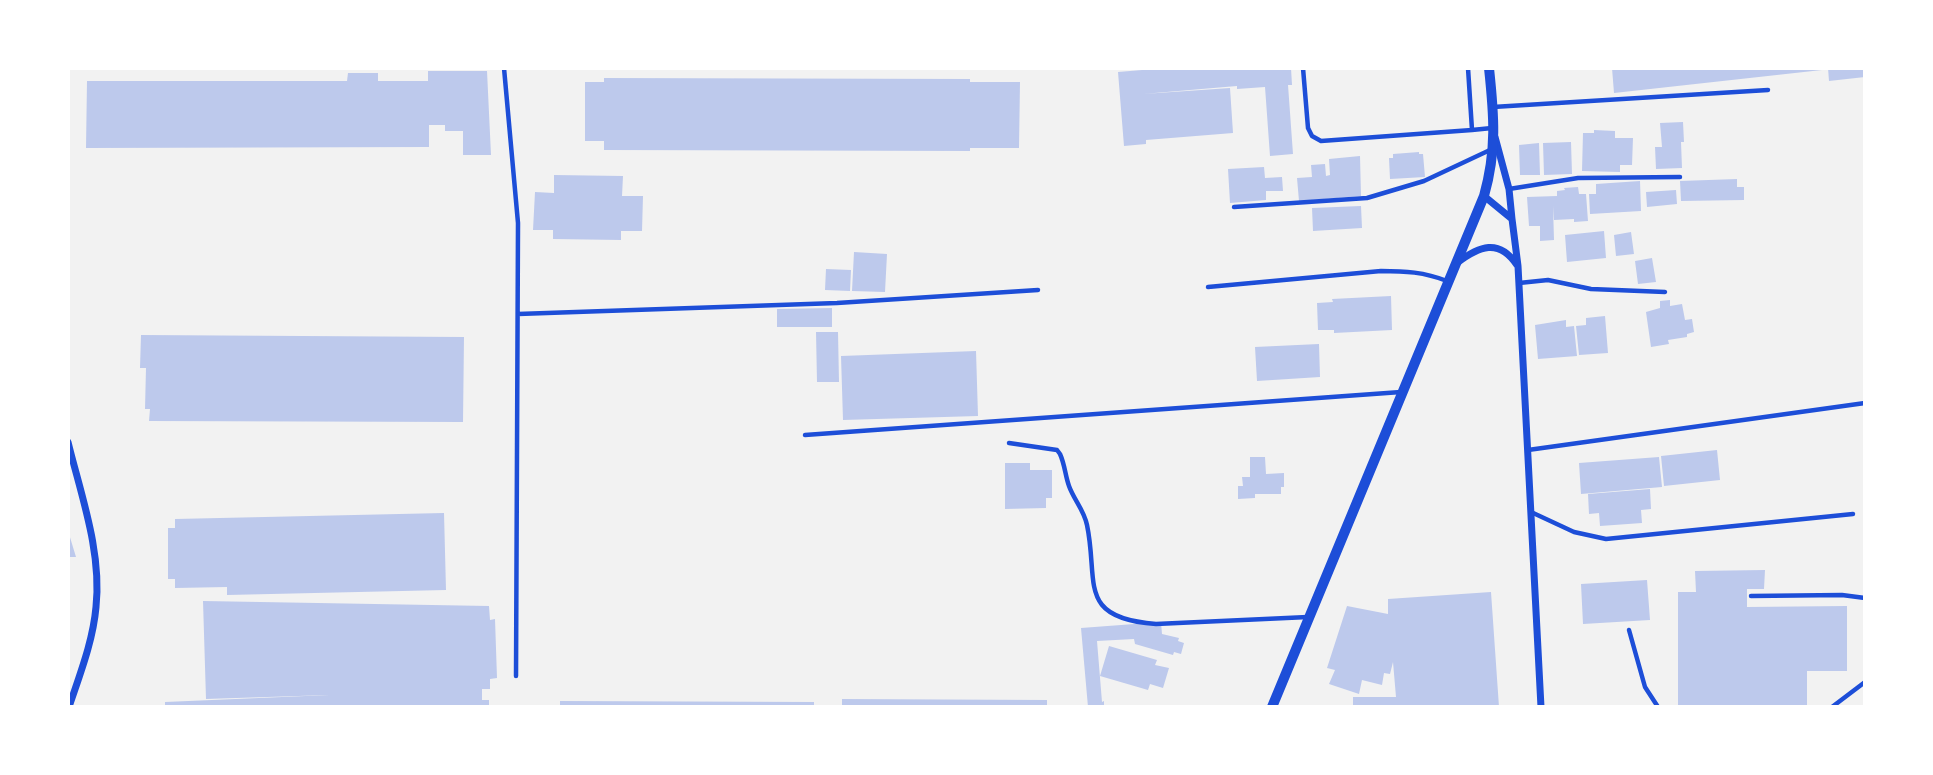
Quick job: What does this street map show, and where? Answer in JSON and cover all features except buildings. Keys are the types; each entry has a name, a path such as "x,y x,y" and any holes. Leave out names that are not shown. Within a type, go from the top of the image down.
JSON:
{"street":[{"path":"1272,707 1484,196 1494,148 1489,68"},
{"path":"1494,130 1510,189 1518,266 1541,707"},
{"path":"1484,196 1512,219"},
{"path":"1454,265 1478,250 1492,247 1505,252 1518,266"},
{"path":"68,442 93,544 97,589 93,627 69,707"}],"lane":[{"path":"504,68 517,200 519,314 516,676"},
{"path":"1303,68 1308,128 1312,136 1321,141 1494,130"},
{"path":"1468,68 1472,130"},
{"path":"1493,107 1768,90"},
{"path":"1234,207 1367,198 1424,181 1494,148"},
{"path":"1510,189 1578,178 1680,177"},
{"path":"1208,287 1408,271 1448,281"},
{"path":"1519,284 1548,280 1591,289 1665,292"},
{"path":"519,314 837,303 1038,290"},
{"path":"804,435 1402,392"},
{"path":"1527,450 1865,403"},
{"path":"1009,443 1057,450 1060,454 1070,490 1086,519 1091,576 1095,588 1104,607 1114,614 1133,621 1156,624 1309,617"},
{"path":"1530,511 1574,532 1606,540 1853,514"},
{"path":"1751,596 1842,595 1865,598"},
{"path":"1629,630 1645,687 1658,707"},
{"path":"1832,707 1865,682"}]}
